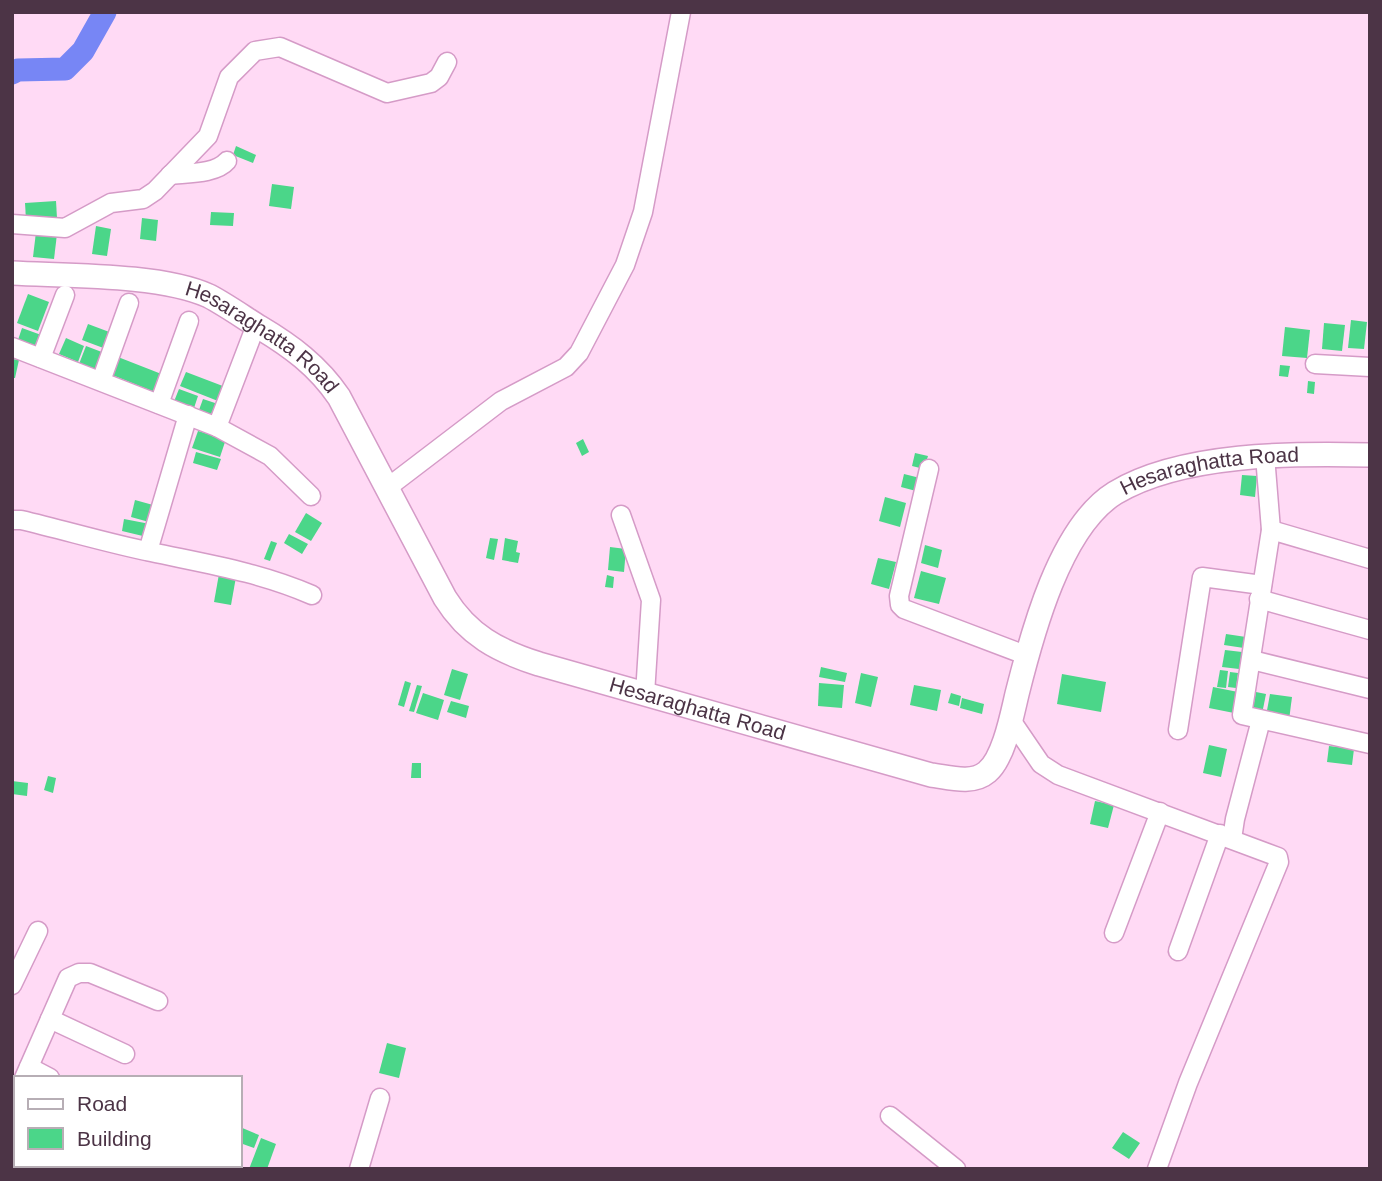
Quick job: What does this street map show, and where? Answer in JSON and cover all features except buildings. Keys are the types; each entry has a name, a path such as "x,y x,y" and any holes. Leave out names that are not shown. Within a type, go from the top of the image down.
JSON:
{"main road":[{"name":"Hesaraghatta Road","path":"12,273 131,280 180,287 208,296 293,348 329,383 444,598 464,624 491,645 521,659 930,775 962,779 976,778 988,772 1007,738 1028,656 1050,585 1063,556 1093,510 1115,493 1163,473 1223,460 1298,453 1370,455"}],"street":[{"path":"387,488 501,401 566,367 579,353 625,265 643,212 681,12"},
{"path":"12,224 65,228 111,203 143,199 155,191 208,136 229,77 255,51 280,47 387,93 431,83 439,77 447,62"},
{"path":"170,175 202,172 224,165 227,161"},
{"path":"41,358 65,295"},
{"path":"101,382 129,303"},
{"path":"159,404 190,321"},
{"path":"217,427 256,325"},
{"path":"12,347 217,427 270,456 311,496"},
{"path":"1315,364 1370,366"},
{"path":"148,551 188,415"},
{"path":"1265,456 1271,530 1242,715 1370,744"},
{"path":"929,469 899,596 900,605 904,609 1028,656"},
{"path":"621,515 651,600 645,694"},
{"path":"12,520 248,571 312,595"},
{"path":"1271,530 1370,559"},
{"path":"1178,730 1202,577 1261,592 1370,630"},
{"path":"1252,660 1370,689"},
{"path":"1011,720 1041,764 1058,775 1275,854 1279,862 1188,1083 1157,1169"},
{"path":"1178,951 1235,819 1261,720"},
{"path":"1114,933 1160,812"},
{"path":"12,985 38,931"},
{"path":"26,1073 68,978 79,972 90,973 158,1002"},
{"path":"50,1019 125,1054"},
{"path":"359,1169 380,1098"},
{"path":"890,1116 956,1169"}],"waterway":[{"path":"12,73 18,70 65,69 83,51 105,12"}]}
